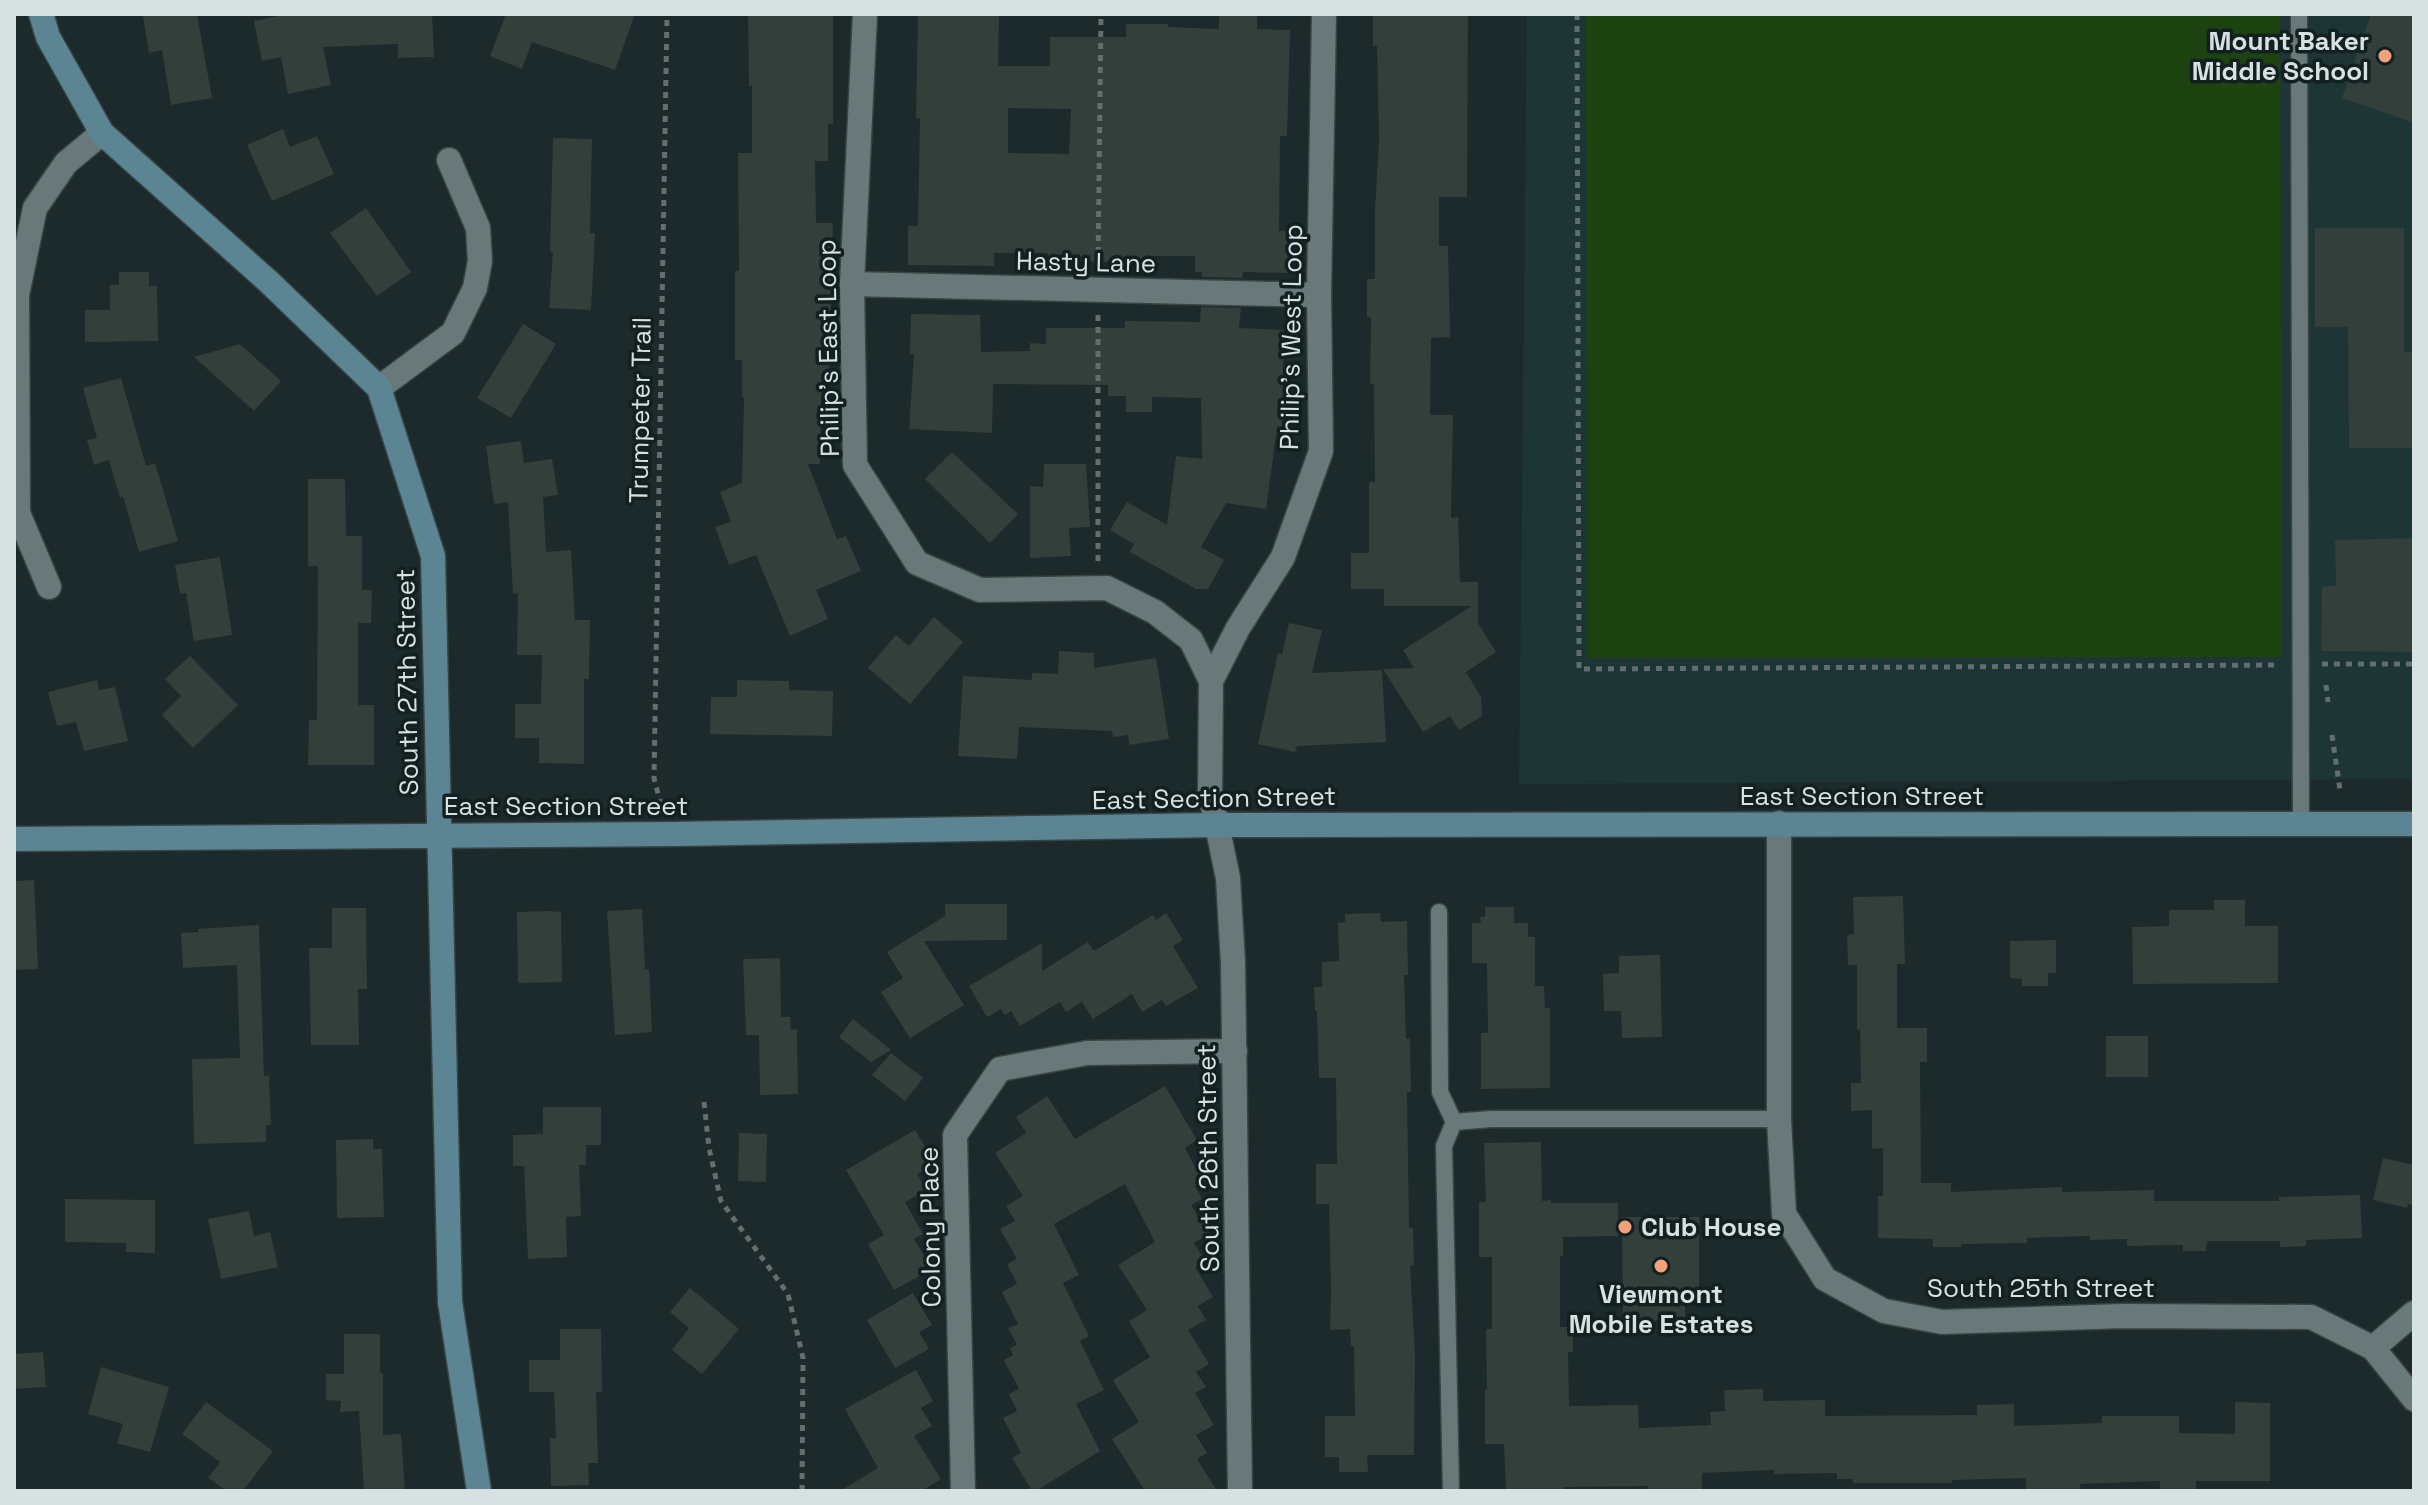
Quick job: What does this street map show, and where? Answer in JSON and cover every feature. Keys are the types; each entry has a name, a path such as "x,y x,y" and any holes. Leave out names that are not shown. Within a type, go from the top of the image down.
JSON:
{"street":[{"name":"South 27th Street","path":"41,14 48,37 102,133 269,282 379,388 433,556 450,1302 479,1491"},
{"name":"Philip's East Loop","path":"865,14 852,284 855,465 917,563 980,590 1107,588 1155,612 1191,640 1211,681"},
{"name":"Philip's West Loop","path":"1217,825 1210,785 1211,681 1238,628 1283,557 1321,451 1319,295 1324,14"},
{"path":"49,587 18,513 17,295 35,208 66,163 102,133"},
{"path":"379,388 453,333 475,288 480,261 478,228 449,160"},
{"name":"Hasty Lane","path":"852,284 1319,295"},
{"name":"South 25th Street","path":"1779,823 1779,1119 1784,1214 1825,1279 1884,1311 1942,1322 2124,1316 2311,1317 2373,1348 2414,1399"},
{"name":"East Section Street","path":"14,839 675,834 1217,825 2414,824"},
{"name":"South 26th Street","path":"1217,825 1228,878 1235,1051 1240,1491"},
{"name":"Colony Place","path":"963,1491 955,1135 1000,1069 1087,1053 1235,1051"},
{"path":"2373,1348 2414,1313"}],"lane":[{"path":"2299,14 2301,824"},
{"path":"1439,912 1440,1092 1454,1122 1444,1146 1451,1491"},
{"path":"1454,1122 1491,1119 1779,1119"}],"path":[{"name":"Trumpeter Trail","path":"661,805 654,778 667,14"},
{"path":"1577,14 1579,669 2414,664"},
{"path":"2332,735 2340,790"},
{"path":"704,1102 709,1148 721,1201 788,1294 803,1358 802,1491"}],"shaded area":[{"path":"1527,14 2414,14 2414,779 1519,784"}],"green space":[{"path":"1586,14 2280,14 2282,657 1588,658"}],"building":[{"path":"197,14 212,98 171,105 162,50 149,53 143,16"},
{"path":"288,14 432,14 434,57 398,58 398,44 323,47 331,85 288,94 281,57 262,61 254,21"},
{"path":"506,14 635,14 615,70 532,42 522,69 490,56"},
{"path":"833,14 833,124 828,124 828,161 815,161 816,223 833,223 828,398 821,398 820,464 808,464 837,539 846,536 861,571 816,590 828,619 790,636 756,555 729,565 715,527 731,522 720,492 742,483 742,360 735,360 735,271 739,271 738,153 752,153 748,15"},
{"path":"918,14 999,14 998,66 1050,66 1050,37 1126,37 1126,24 1219,29 1219,15 1257,16 1257,29 1290,30 1287,136 1280,136 1279,231 1290,231 1289,273 1243,272 1242,278 1202,277 1202,272 1195,272 1195,256 1149,256 1149,263 1048,260 1048,253 994,253 994,266 908,265 908,226 918,226 920,118 916,118","holes":["1008,108 1071,109 1069,154 1008,153"]},
{"path":"1373,14 1468,14 1467,197 1439,197 1439,246 1448,246 1450,337 1431,338 1430,415 1453,415 1451,518 1458,517 1460,582 1478,582 1478,623 1496,652 1466,672 1481,697 1482,716 1459,730 1450,716 1423,732 1383,669 1414,668 1403,650 1472,606 1384,606 1384,589 1351,589 1351,553 1369,553 1369,482 1375,482 1374,384 1370,384 1371,317 1367,317 1367,279 1375,279 1379,139 1377,46 1373,46"},
{"name":"Mount Baker Middle School","path":"2371,14 2414,14 2414,123 2342,98"},
{"path":"283,129 290,147 317,136 334,174 272,201 247,145"},
{"path":"553,138 592,139 590,233 595,233 591,310 549,308 553,252 550,251"},
{"path":"366,208 411,272 377,296 330,233"},
{"path":"2315,228 2404,228 2404,352 2414,351 2414,448 2349,448 2348,327 2315,327"},
{"path":"119,272 149,272 149,286 157,286 158,341 85,342 85,310 110,310 110,285 119,285"},
{"path":"1201,307 1241,308 1239,328 1284,330 1282,435 1276,435 1266,509 1226,503 1201,547 1224,560 1208,589 1196,589 1130,552 1134,544 1110,530 1127,502 1167,525 1176,456 1202,459 1201,398 1152,397 1152,412 1126,412 1126,396 1108,396 1108,385 993,384 992,433 909,429 914,354 910,354 911,314 980,315 981,352 1030,351 1030,343 1046,344 1046,328 1125,328 1125,321 1200,322"},
{"path":"523,324 556,344 511,418 477,398"},
{"path":"240,344 281,381 254,411 194,357"},
{"path":"121,378 146,466 155,463 178,541 139,552 109,460 94,465 87,440 97,438 83,388"},
{"path":"521,441 524,463 552,459 558,495 543,497 546,552 571,550 575,620 590,620 589,679 584,679 584,764 539,763 539,738 515,738 515,704 541,704 542,655 517,655 518,593 513,594 508,502 494,504 486,446"},
{"path":"952,452 1018,514 990,543 925,479"},
{"path":"1044,464 1086,464 1090,527 1069,528 1071,556 1030,558 1030,486 1043,487"},
{"path":"308,479 345,479 346,536 362,536 362,590 372,590 371,623 358,623 358,705 374,705 374,765 308,765 309,720 317,720 318,566 308,566"},
{"path":"2414,538 2414,652 2321,651 2322,587 2336,585 2335,540"},
{"path":"220,557 232,635 194,641 186,593 180,594 175,565"},
{"path":"934,617 963,642 910,704 868,668 896,635 909,646"},
{"path":"1289,623 1322,630 1312,673 1382,670 1386,742 1297,746 1295,752 1258,744 1278,653 1282,655"},
{"path":"1059,651 1094,653 1094,668 1156,658 1169,739 1129,745 1128,735 1113,737 1112,731 1019,727 1017,759 958,756 963,676 1032,680 1032,673 1058,674"},
{"path":"190,656 238,705 193,748 162,715 181,696 165,679"},
{"path":"97,680 99,690 115,687 128,741 84,751 76,722 57,726 48,692"},
{"path":"737,680 789,681 789,690 833,691 832,736 710,734 711,697 737,697"},
{"path":"34,880 38,969 14,970 14,881"},
{"path":"1903,896 1905,964 1897,964 1897,1028 1927,1028 1927,1062 1920,1062 1921,1183 1951,1183 1951,1192 2062,1187 2062,1192 2154,1190 2154,1201 2279,1201 2279,1197 2360,1195 2362,1238 2306,1240 2306,1246 2280,1247 2280,1241 2207,1241 2206,1251 2183,1251 2183,1245 2127,1246 2127,1239 2090,1240 2090,1236 2027,1238 2027,1243 1961,1244 1961,1247 1933,1247 1933,1239 1878,1238 1878,1196 1883,1196 1883,1148 1872,1149 1872,1110 1851,1111 1851,1083 1861,1083 1860,1030 1857,1029 1857,965 1848,965 1847,935 1854,934 1853,897"},
{"path":"2214,900 2245,900 2245,926 2278,926 2278,983 2133,984 2132,927 2169,926 2169,910 2214,910"},
{"path":"945,904 1007,904 1007,940 924,941 964,1005 910,1038 881,992 903,978 887,952 945,916"},
{"path":"1485,907 1514,907 1514,923 1528,923 1528,937 1535,937 1535,986 1544,986 1545,1008 1550,1008 1550,1088 1481,1089 1481,1033 1488,1033 1487,963 1472,963 1472,923 1481,923 1480,917 1485,917"},
{"path":"332,908 366,908 367,989 358,989 359,1045 311,1045 309,948 332,948"},
{"path":"642,909 652,1032 615,1035 607,911"},
{"path":"517,912 561,912 562,982 518,983"},
{"path":"1166,913 1183,940 1173,946 1198,988 1166,1006 1162,1000 1142,1012 1132,994 1093,1019 1082,1002 1066,1012 1060,1002 1020,1026 1011,1011 1005,1015 1001,1009 987,1017 969,986 1042,943 1042,971 1088,942 1094,951 1153,915 1156,920"},
{"path":"1380,913 1381,922 1407,921 1408,975 1404,975 1406,1039 1410,1039 1411,1092 1407,1092 1409,1228 1413,1228 1414,1265 1410,1266 1415,1354 1414,1455 1367,1455 1368,1472 1339,1472 1339,1457 1325,1457 1325,1416 1355,1416 1354,1346 1351,1346 1350,1329 1330,1330 1329,1204 1316,1204 1316,1164 1337,1164 1336,1078 1319,1078 1314,987 1322,987 1322,962 1339,961 1338,923 1345,922 1345,914"},
{"path":"259,925 264,1076 269,1076 271,1125 266,1125 266,1142 194,1144 192,1059 240,1058 237,965 183,968 181,933"},
{"path":"2056,940 2056,973 2048,973 2048,986 2022,986 2022,979 2010,978 2010,941"},
{"path":"1660,955 1662,1037 1622,1038 1621,1011 1604,1011 1603,974 1619,973 1619,956"},
{"path":"780,958 781,1017 790,1017 791,1030 797,1029 798,1094 760,1095 759,1035 746,1035 743,959"},
{"path":"853,1019 891,1050 871,1062 839,1037"},
{"path":"2106,1036 2148,1036 2148,1077 2106,1077"},
{"path":"891,1053 923,1078 905,1101 872,1075"},
{"path":"1165,1086 1197,1140 1185,1148 1203,1182 1195,1186 1202,1199 1191,1205 1208,1234 1194,1243 1205,1261 1195,1267 1213,1297 1198,1306 1206,1320 1188,1330 1209,1364 1196,1372 1206,1387 1195,1393 1214,1425 1196,1435 1207,1453 1197,1459 1217,1491 1145,1491 1112,1439 1139,1422 1113,1380 1150,1357 1129,1321 1147,1310 1118,1265 1155,1242 1125,1184 1054,1224 1079,1275 1063,1283 1089,1336 1080,1341 1104,1390 1076,1404 1100,1451 1032,1491 1012,1458 1021,1453 1003,1418 1017,1411 1009,1394 1019,1389 1004,1360 1013,1355 1010,1348 1017,1345 1008,1328 1018,1324 1002,1292 1017,1284 1007,1264 1017,1259 1000,1229 1015,1221 1006,1206 1023,1196 995,1153 1026,1133 1016,1117 1047,1096 1075,1139"},
{"path":"543,1107 601,1107 601,1145 586,1145 586,1165 579,1165 581,1216 566,1217 567,1257 528,1259 524,1166 513,1166 513,1135 543,1134"},
{"path":"915,1130 935,1163 917,1174 927,1190 905,1202 923,1234 914,1239 932,1269 894,1290 868,1244 884,1235 846,1170"},
{"path":"739,1133 767,1134 766,1182 738,1181"},
{"path":"373,1139 373,1149 382,1149 384,1217 337,1218 336,1140"},
{"path":"1541,1142 1542,1201 1618,1203 1618,1236 1563,1237 1560,1327 1573,1327 1573,1352 1568,1352 1569,1406 1638,1405 1639,1428 1711,1425 1710,1412 1725,1411 1724,1390 1763,1389 1763,1401 1825,1400 1825,1416 1977,1415 1977,1405 2014,1404 2014,1426 2102,1423 2102,1416 2179,1416 2179,1433 2235,1434 2235,1402 2270,1403 2270,1481 2196,1481 2196,1490 2160,1490 2160,1481 2080,1484 2081,1491 2026,1491 2026,1478 1952,1480 1952,1483 1853,1483 1853,1479 1837,1479 1837,1473 1774,1474 1774,1470 1702,1473 1702,1489 1648,1491 1648,1486 1506,1491 1504,1444 1485,1444 1486,1329 1492,1329 1492,1257 1479,1257 1479,1202 1486,1202 1484,1143"},
{"path":"2383,1158 2414,1165 2414,1206 2408,1204 2407,1208 2373,1200"},
{"path":"65,1199 155,1200 155,1253 126,1252 126,1243 65,1242"},
{"path":"249,1211 254,1236 270,1232 278,1267 221,1279 208,1219"},
{"name":"Viewmont Mobile Estates","path":"1622,1217 1699,1217 1699,1295 1685,1296 1685,1320 1623,1321"},
{"path":"690,1288 739,1329 702,1374 672,1350 689,1328 670,1312"},
{"path":"913,1293 932,1325 919,1332 929,1349 895,1368 867,1320"},
{"path":"560,1329 601,1329 602,1392 596,1392 598,1463 588,1463 589,1485 551,1486 550,1438 556,1438 554,1392 529,1392 529,1360 560,1360"},
{"path":"344,1334 380,1334 383,1435 401,1434 405,1491 364,1491 359,1411 340,1412 341,1401 326,1400 326,1374 344,1374"},
{"path":"43,1352 46,1387 14,1389 14,1354"},
{"path":"101,1367 169,1387 150,1452 117,1443 123,1424 88,1414"},
{"path":"916,1370 933,1401 921,1408 932,1426 914,1436 941,1479 922,1491 840,1491 878,1468 845,1409"},
{"path":"206,1402 273,1451 243,1491 227,1491 208,1478 220,1462 182,1434"}],"place":[{"name":"Mount Baker Middle School","path":"2385,56"},
{"name":"Club House","path":"1625,1227"},
{"name":"Viewmont Mobile Estates","path":"1661,1266"}]}
